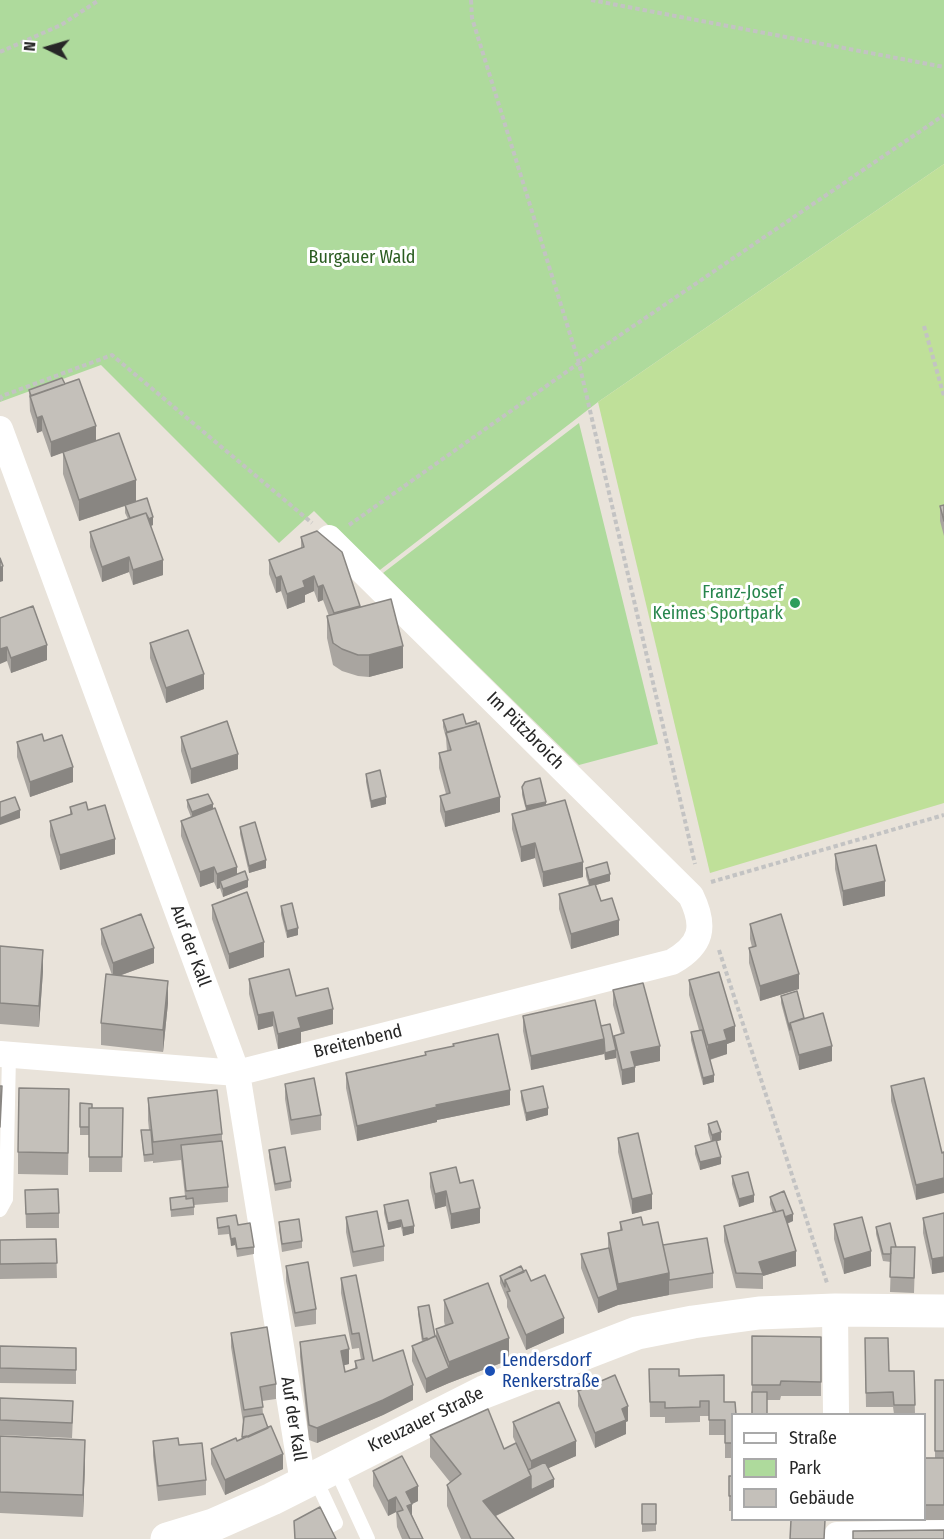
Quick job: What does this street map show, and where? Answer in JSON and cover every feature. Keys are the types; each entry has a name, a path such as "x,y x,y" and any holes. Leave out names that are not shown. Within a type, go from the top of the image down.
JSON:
{"main road":[{"name":"Kreuzauer Straße","path":"167,1539 213,1525 484,1392 637,1333 759,1313 835,1310 944,1311"}],"street":[{"name":"Auf der Kall","path":"0,429 237,1073 318,1475"},
{"name":"Im Pützbroich","path":"329,538 694,891 701,920 699,935"},
{"name":"Breitenbend","path":"5,1055 237,1073 672,962 688,953 699,935"},
{"path":"835,1310 836,1413"},
{"path":"837,1531 944,1533"}],"lane":[{"path":"0,1210 6,1199 5,1055"},
{"path":"318,1475 336,1523 327,1528"},
{"path":"318,1475 368,1539"}],"path":[{"path":"0,52 61,25 99,0"},
{"path":"471,0 472,18 579,363 698,877 694,891"},
{"path":"591,0 944,67"},
{"path":"0,400 2,396 112,355 329,538 579,363 944,115"},
{"path":"924,326 944,396"},
{"path":"694,891 944,815"},
{"path":"699,935 719,950 835,1310"}],"green space":[{"name":"Burgauer Wald","path":"0,0 944,0 944,164 598,402 376,573 314,511 279,543 101,365 0,402"},
{"name":"Franz-Josef Keimes Sportpark","path":"944,164 944,803 710,873 598,402"},
{"path":"579,423 658,744 579,765 383,573"}],"building":[{"path":"62,378 65,384 31,396 29,390"},
{"path":"79,379 96,426 51,442 42,416 37,418 30,396"},
{"path":"119,433 136,480 79,500 63,452"},
{"path":"147,498 153,517 149,519 146,513 130,518 125,505"},
{"path":"944,505 944,521 940,506"},
{"path":"146,513 163,560 133,570 129,557 102,567 90,532"},
{"path":"317,531 342,552 360,606 334,613 323,585 318,587 314,576 303,581 305,587 287,594 281,576 276,578 269,560 304,547 301,537"},
{"path":"391,599 403,646 369,655 358,655 333,643 327,616"},
{"path":"33,606 47,645 11,658 7,647 0,649 0,618"},
{"path":"188,630 204,674 166,688 150,643"},
{"path":"463,714 466,724 476,721 477,724 447,732 443,720"},
{"path":"227,721 238,754 191,769 181,737"},
{"path":"479,723 500,797 445,812 440,796 450,793 439,753 451,750 446,733"},
{"path":"42,734 44,741 62,735 73,767 30,782 17,742"},
{"path":"380,770 386,797 371,801 366,774"},
{"path":"540,778 546,802 526,806 522,787 525,782"},
{"path":"208,794 213,804 192,812 187,800"},
{"path":"15,797 20,810 0,818 0,802"},
{"path":"565,800 583,862 543,872 535,843 521,847 512,814"},
{"path":"86,802 88,810 105,805 115,839 60,855 50,821 72,814 70,807"},
{"path":"215,808 237,867 217,874 214,867 200,872 181,821"},
{"path":"255,822 266,860 249,866 240,827"},
{"path":"876,845 885,881 843,891 835,854"},
{"path":"607,862 610,874 589,880 586,868"},
{"path":"245,871 248,880 223,889 220,881"},
{"path":"595,884 601,901 612,898 619,920 571,934 559,894"},
{"path":"247,892 264,942 229,954 212,905"},
{"path":"292,903 298,928 287,931 281,906"},
{"path":"141,914 154,948 113,963 101,929"},
{"path":"781,914 799,974 760,986 749,948 756,946 750,924"},
{"path":"0,946 43,950 39,1006 0,1003"},
{"path":"289,969 296,996 328,988 333,1009 298,1018 301,1028 278,1034 273,1012 258,1015 249,979"},
{"path":"719,972 735,1026 724,1030 727,1040 708,1045 689,980"},
{"path":"106,974 168,981 163,1030 101,1023"},
{"path":"643,983 660,1046 631,1052 635,1067 622,1070 614,1036 624,1033 613,990"},
{"path":"797,991 804,1018 790,1023 790,1030 781,996"},
{"path":"595,1000 604,1039 531,1056 523,1016"},
{"path":"823,1013 832,1046 799,1055 790,1023"},
{"path":"610,1024 616,1050 605,1053 601,1026"},
{"path":"702,1030 714,1075 703,1078 691,1032"},
{"path":"498,1034 510,1090 436,1105 437,1107 357,1126 346,1073 426,1055 425,1052"},
{"path":"314,1078 321,1115 291,1120 285,1084"},
{"path":"924,1078 942,1153 944,1152 944,1178 916,1185 891,1086"},
{"path":"0,1086 2,1086 0,1127"},
{"path":"543,1086 548,1108 526,1113 521,1091"},
{"path":"19,1088 69,1089 68,1153 18,1152"},
{"path":"217,1090 222,1134 153,1142 148,1098"},
{"path":"80,1103 92,1104 92,1108 89,1108 89,1127 80,1127"},
{"path":"89,1108 123,1108 122,1157 89,1157"},
{"path":"717,1121 721,1132 712,1135 708,1124"},
{"path":"141,1130 151,1130 153,1154 144,1155"},
{"path":"638,1133 652,1194 632,1199 618,1138"},
{"path":"716,1140 721,1157 700,1162 695,1146"},
{"path":"222,1141 228,1187 186,1191 181,1145"},
{"path":"285,1147 291,1181 275,1184 269,1150"},
{"path":"456,1167 460,1183 473,1180 480,1208 451,1214 446,1191 435,1194 430,1173"},
{"path":"748,1172 754,1195 739,1199 732,1176"},
{"path":"58,1189 59,1213 26,1214 25,1190"},
{"path":"784,1191 793,1214 785,1217 783,1210 776,1212 770,1197"},
{"path":"186,1196 186,1199 193,1198 194,1207 171,1210 170,1198"},
{"path":"408,1200 414,1226 403,1228 401,1220 388,1223 384,1205"},
{"path":"783,1210 796,1251 759,1262 763,1274 736,1273 724,1226"},
{"path":"377,1211 384,1246 353,1252 346,1217"},
{"path":"944,1213 944,1257 932,1259 923,1218"},
{"path":"236,1215 238,1225 250,1223 254,1247 237,1249 235,1238 231,1239 229,1226 218,1228 217,1218"},
{"path":"641,1217 643,1225 658,1222 669,1273 618,1284 608,1233 622,1230 620,1222"},
{"path":"862,1217 871,1251 844,1259 834,1224"},
{"path":"299,1219 302,1241 282,1244 279,1222"},
{"path":"890,1223 896,1247 891,1247 891,1254 883,1254 876,1227"},
{"path":"707,1238 713,1273 669,1280 663,1245"},
{"path":"56,1239 57,1263 0,1264 0,1240"},
{"path":"891,1247 915,1247 914,1278 890,1277"},
{"path":"609,1248 618,1290 598,1298 581,1254"},
{"path":"308,1262 316,1309 295,1313 286,1266"},
{"path":"521,1266 524,1272 505,1280 505,1287 500,1276"},
{"path":"526,1270 531,1281 545,1275 564,1318 526,1335 507,1292 510,1291 505,1280"},
{"path":"356,1275 373,1361 403,1350 413,1385 317,1428 309,1425 300,1342 345,1335 349,1349 341,1351 345,1372 357,1368 355,1361 364,1359 359,1333 352,1334 341,1278"},
{"path":"488,1283 509,1338 449,1362 436,1329 453,1323 444,1300"},
{"path":"429,1305 435,1336 427,1340 427,1338 423,1339 418,1307"},
{"path":"267,1327 276,1384 260,1387 263,1407 244,1410 231,1333"},
{"path":"436,1336 449,1368 426,1379 412,1346"},
{"path":"752,1336 821,1337 821,1382 781,1381 780,1385 752,1385"},
{"path":"865,1338 888,1338 889,1371 914,1371 915,1405 894,1405 893,1392 866,1393"},
{"path":"0,1346 76,1348 76,1370 0,1368"},
{"path":"649,1369 679,1369 679,1376 724,1375 724,1402 735,1402 736,1413 731,1413 731,1443 725,1443 725,1420 709,1420 709,1401 700,1401 700,1407 665,1408 665,1402 650,1402"},
{"path":"615,1375 628,1406 622,1409 626,1420 595,1433 578,1391"},
{"path":"935,1380 944,1380 944,1451 935,1451"},
{"path":"752,1392 767,1392 767,1413 752,1413"},
{"path":"0,1398 73,1401 72,1423 0,1420"},
{"path":"559,1402 576,1441 531,1461 513,1422"},
{"path":"488,1409 504,1449 516,1443 531,1476 483,1501 514,1539 471,1539 447,1485 461,1474 430,1435"},
{"path":"263,1414 268,1428 248,1437 242,1437 244,1417"},
{"path":"271,1426 283,1454 225,1480 211,1449 236,1438 237,1441"},
{"path":"0,1436 85,1440 83,1495 0,1492"},
{"path":"178,1438 179,1445 202,1443 206,1480 158,1486 153,1441"},
{"path":"402,1456 418,1486 406,1492 412,1504 407,1506 423,1539 410,1539 397,1512 403,1510 396,1497 388,1501 373,1471"},
{"path":"926,1458 944,1458 944,1505 926,1505"},
{"path":"545,1462 554,1479 531,1490 531,1476 528,1470"},
{"path":"729,1476 731,1476 731,1496 729,1496"},
{"path":"642,1504 656,1504 656,1524 642,1524"},
{"path":"320,1507 336,1539 295,1539 294,1521"},
{"path":"791,1521 825,1521 824,1539 790,1539"},
{"path":"944,1530 944,1539 853,1539 853,1531"}],"place":[{"name":"Franz-Josef Keimes Sportpark","path":"795,603"},
{"name":"Lendersdorf Renkerstraße","path":"490,1371"}]}
